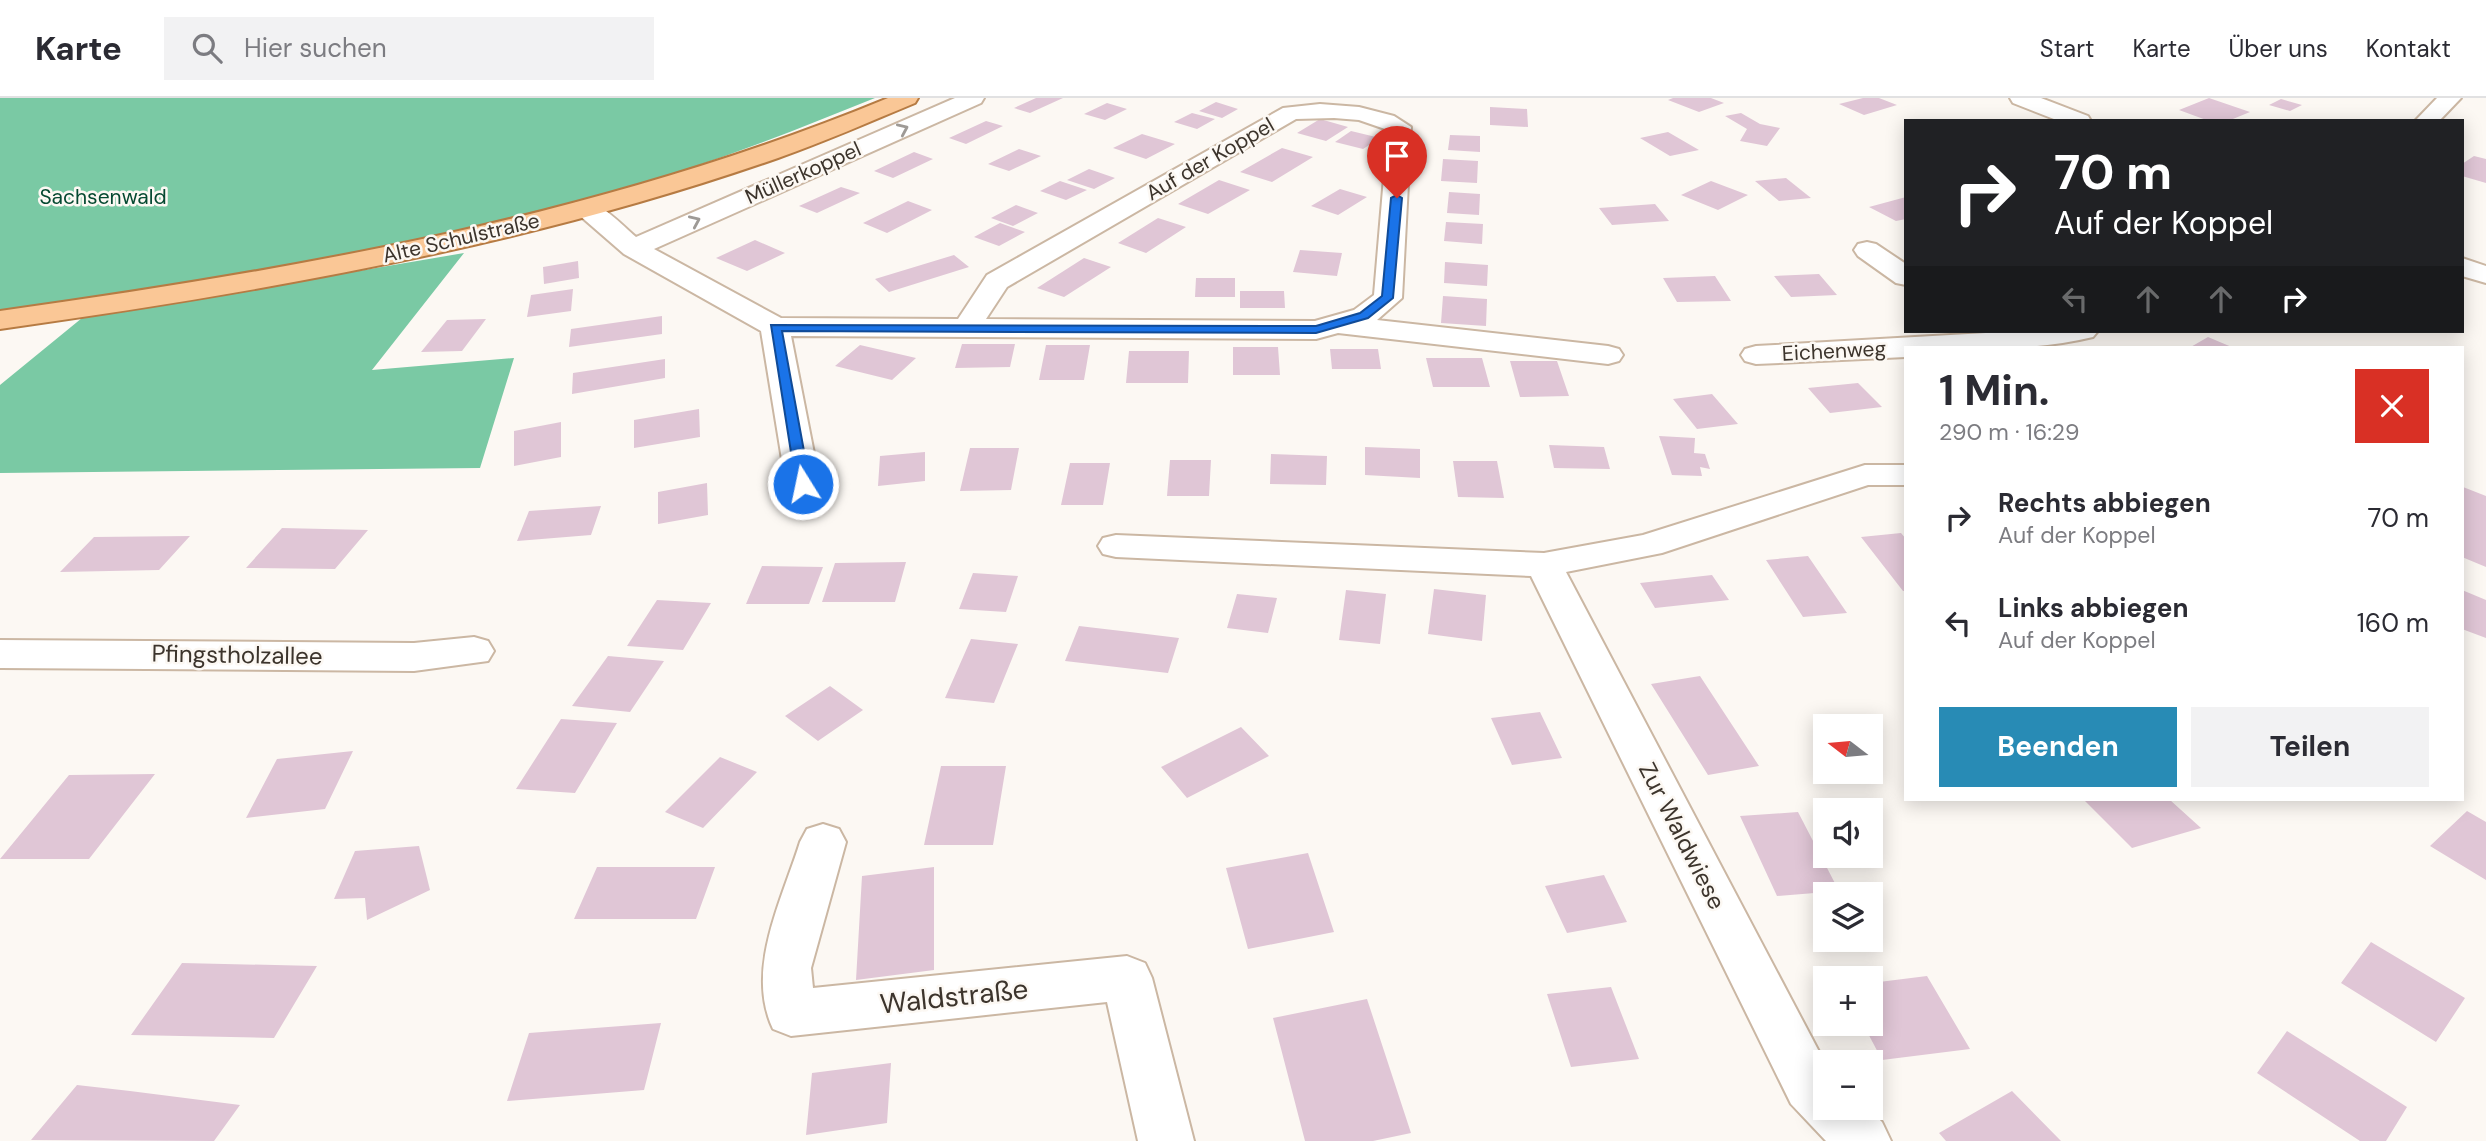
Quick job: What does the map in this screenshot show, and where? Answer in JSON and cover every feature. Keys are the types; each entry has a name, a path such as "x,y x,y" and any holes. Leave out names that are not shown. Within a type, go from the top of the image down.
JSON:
{"main road":[{"name":"Alte Schulstraße","path":"0,320 116,304 356,262 584,208 789,147 907,98"}],"street":[{"name":"Müllerkoppel","path":"633,248 973,98"},
{"path":"2021,98 2075,119"},
{"path":"2428,119 2450,98"},
{"name":"Auf der Koppel","path":"584,208 633,248 775,327 965,330 1316,330 1364,316 1388,298 1400,127 1379,118 1336,109 1291,113 997,281 965,330"},
{"path":"1867,250 1904,276"},
{"path":"2464,267 2486,275"},
{"path":"1338,324 1608,355"},
{"path":"775,327 803,484"},
{"name":"Eichenweg","path":"1756,355 2051,333"},
{"path":"1116,546 1544,565 1649,545 1865,475 1904,475"},
{"name":"Zur Waldwiese","path":"1544,565 1813,1090"},
{"name":"Pfingstholzallee","path":"0,654 414,657 474,651"},
{"name":"Waldstraße","path":"823,842 786,968 791,1013 1127,978 1167,1141"},
{"path":"1842,1120 1863,1141"}],"green space":[{"name":"Sachsenwald","path":"0,98 875,98 687,169 518,216 261,270 0,310"},
{"path":"464,253 372,370 514,358 480,468 0,473 0,385 82,318"}],"building":[{"path":"1036,98 1063,98 1030,113 1014,108"},
{"path":"1711,98 1724,103 1699,112 1668,100"},
{"path":"1863,98 1879,98 1897,105 1864,115 1839,104"},
{"path":"2209,98 2250,112 2233,119 2204,119 2179,110"},
{"path":"2281,99 2302,105 2290,111 2269,105"},
{"path":"1216,102 1238,109 1222,118 1199,111"},
{"path":"1107,103 1127,109 1105,120 1084,114"},
{"path":"1490,107 1527,109 1528,127 1490,125"},
{"path":"1192,113 1215,119 1197,129 1174,122"},
{"path":"1741,113 1760,124 1780,128 1767,146 1740,141 1747,129 1725,116"},
{"path":"1320,119 1348,127 1326,141 1297,133"},
{"path":"986,121 1003,126 966,144 949,138"},
{"path":"1351,131 1380,138 1363,149 1335,142"},
{"path":"1668,132 1699,150 1670,156 1640,138"},
{"path":"1142,134 1175,144 1146,159 1113,148"},
{"path":"1450,135 1480,136 1480,152 1448,150"},
{"path":"1282,148 1313,157 1272,182 1240,172"},
{"path":"1019,149 1041,156 1009,171 988,164"},
{"path":"914,152 933,159 893,178 874,171"},
{"path":"2474,156 2486,159 2486,183 2464,177 2464,163"},
{"path":"1443,159 1478,161 1477,183 1441,181"},
{"path":"1089,169 1115,178 1094,189 1067,180"},
{"path":"1786,178 1811,198 1779,201 1755,181"},
{"path":"1219,180 1250,190 1208,214 1178,204"},
{"path":"1060,181 1087,190 1066,200 1040,191"},
{"path":"1711,181 1748,195 1718,210 1681,195"},
{"path":"841,187 860,193 817,213 799,206"},
{"path":"1340,189 1367,197 1338,215 1311,206"},
{"path":"1449,192 1480,194 1479,215 1447,213"},
{"path":"1904,198 1904,219 1896,221 1869,207"},
{"path":"908,201 932,210 887,233 863,223"},
{"path":"1655,204 1669,221 1612,225 1599,208"},
{"path":"1016,205 1038,213 1013,226 991,218"},
{"path":"1158,218 1186,227 1146,253 1118,243"},
{"path":"1446,222 1483,224 1482,244 1444,241"},
{"path":"1000,223 1025,232 999,246 974,237"},
{"path":"755,240 785,253 747,271 716,258"},
{"path":"1300,250 1342,253 1337,276 1293,272"},
{"path":"954,255 969,267 889,292 875,279"},
{"path":"1084,258 1111,267 1064,297 1037,288"},
{"path":"578,261 579,278 544,284 543,267"},
{"path":"1445,262 1488,265 1487,286 1444,283"},
{"path":"1819,274 1837,295 1791,297 1774,276"},
{"path":"1715,276 1731,301 1677,302 1663,278"},
{"path":"1196,278 1235,278 1235,297 1195,297"},
{"path":"573,289 571,311 527,317 531,295"},
{"path":"1240,291 1284,291 1285,308 1240,308"},
{"path":"1443,296 1487,299 1486,326 1441,323"},
{"path":"662,316 662,334 569,347 571,329"},
{"path":"486,319 462,351 421,352 447,320"},
{"path":"2208,337 2229,346 2192,346"},
{"path":"962,344 1015,344 1010,367 955,368"},
{"path":"860,345 916,358 892,380 835,366"},
{"path":"1046,345 1090,345 1084,380 1039,380"},
{"path":"1233,347 1278,347 1280,375 1233,375"},
{"path":"1330,349 1378,349 1381,369 1332,369"},
{"path":"1129,351 1189,351 1188,383 1126,383"},
{"path":"1426,358 1482,358 1490,387 1433,387"},
{"path":"665,359 665,378 572,394 573,373"},
{"path":"1510,361 1557,361 1569,396 1520,397"},
{"path":"1858,383 1882,407 1830,413 1808,388"},
{"path":"1712,394 1738,424 1697,429 1673,399"},
{"path":"699,409 700,437 634,448 634,420"},
{"path":"561,422 561,457 514,466 514,431"},
{"path":"1659,436 1695,438 1694,453 1705,454 1710,469 1700,467 1702,476 1672,475"},
{"path":"1549,445 1604,447 1610,469 1554,468"},
{"path":"1365,447 1420,449 1420,478 1365,475"},
{"path":"970,448 1019,448 1011,490 960,491"},
{"path":"925,452 925,481 878,486 880,456"},
{"path":"1271,454 1327,456 1326,485 1270,484"},
{"path":"1170,460 1211,460 1209,496 1167,496"},
{"path":"1453,461 1497,461 1504,498 1458,497"},
{"path":"1070,463 1110,463 1103,505 1061,505"},
{"path":"707,483 708,515 658,524 658,492"},
{"path":"2464,487 2486,496 2486,567 2464,558"},
{"path":"601,506 591,535 517,541 529,511"},
{"path":"282,528 368,530 335,569 246,568"},
{"path":"1901,533 1904,537 1904,591 1903,591 1861,537"},
{"path":"190,536 159,570 60,572 94,537"},
{"path":"1808,556 1847,613 1803,617 1766,560"},
{"path":"906,562 895,602 822,602 835,563"},
{"path":"762,566 823,567 809,604 746,604"},
{"path":"973,573 1018,576 1006,612 959,609"},
{"path":"1712,575 1729,600 1655,608 1640,583"},
{"path":"1434,589 1486,595 1482,641 1428,634"},
{"path":"1346,590 1386,594 1380,644 1339,640"},
{"path":"2464,591 2486,600 2486,638 2464,630"},
{"path":"1237,594 1277,598 1268,633 1227,628"},
{"path":"657,600 711,603 683,650 627,646"},
{"path":"1079,626 1179,638 1168,673 1065,661"},
{"path":"971,639 1018,644 994,703 945,698"},
{"path":"608,656 664,661 630,712 572,706"},
{"path":"1700,676 1759,766 1708,775 1651,684"},
{"path":"830,686 863,710 818,741 785,716"},
{"path":"1540,712 1562,758 1512,765 1491,718"},
{"path":"561,719 617,723 575,793 516,789"},
{"path":"1241,727 1269,756 1187,798 1161,767"},
{"path":"353,751 325,809 246,818 277,759"},
{"path":"720,757 757,772 703,828 665,812"},
{"path":"941,766 1006,766 993,845 924,845"},
{"path":"155,774 89,859 0,859 69,775"},
{"path":"2085,801 2171,801 2201,828 2132,848"},
{"path":"2467,811 2486,822 2486,880 2430,846"},
{"path":"1798,812 1813,841 1813,868 1827,868 1834,882 1813,882 1813,893 1777,896 1740,816"},
{"path":"419,846 430,890 367,920 365,898 334,899 355,851"},
{"path":"1308,853 1334,932 1248,949 1226,868"},
{"path":"597,867 715,867 696,919 574,919"},
{"path":"934,867 934,970 856,980 862,876"},
{"path":"1604,875 1627,922 1567,933 1545,886"},
{"path":"2371,942 2465,998 2436,1042 2341,983"},
{"path":"182,963 317,966 274,1038 131,1035"},
{"path":"1927,976 1970,1049 1883,1060 1883,1050 1877,1050 1869,1036 1883,1036 1883,982"},
{"path":"1611,987 1639,1059 1571,1067 1547,994"},
{"path":"1367,999 1411,1133 1373,1141 1305,1141 1273,1018"},
{"path":"661,1023 644,1090 507,1101 529,1033"},
{"path":"2287,1031 2407,1107 2386,1141 2360,1141 2257,1073"},
{"path":"891,1063 887,1123 806,1135 812,1073"},
{"path":"77,1085 240,1105 214,1141 31,1140"},
{"path":"2012,1091 2061,1141 1946,1141 1939,1133"}],"route":[{"path":"803,484 775,327 1316,330 1364,316 1388,298 1397,198"}]}
